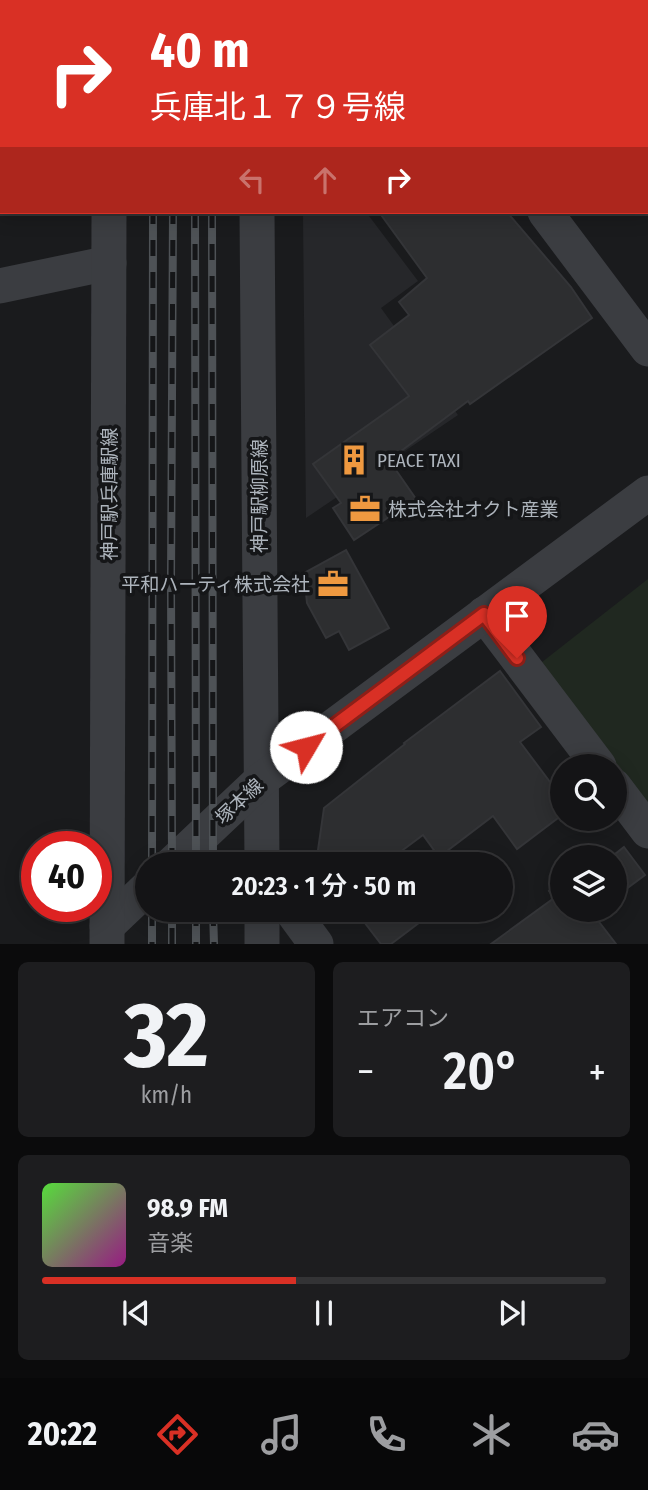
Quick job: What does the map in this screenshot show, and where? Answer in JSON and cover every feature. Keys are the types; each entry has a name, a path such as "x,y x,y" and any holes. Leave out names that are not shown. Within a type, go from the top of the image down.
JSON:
{"street":[{"name":"神戸駅兵庫駅線","path":"107,935 109,214"},
{"name":"神戸駅柳原線","path":"257,214 262,852"},
{"path":"547,214 648,349"},
{"path":"0,286 109,263"},
{"name":"塚本線","path":"185,852 261,780 648,493"},
{"path":"484,614 590,754"},
{"path":"627,803 648,831"},
{"path":"107,935 135,902"},
{"path":"262,922 262,944"},
{"path":"300,922 316,944"}],"shaded area":[{"path":"368,214 418,281 381,308 458,415 306,518 303,215"},
{"path":"648,579 648,809 627,782 627,754 605,754 537,666"}],"building":[{"path":"380,214 509,214 571,287 592,318 470,404 468,401 389,460 416,499 354,540 333,508 341,503 313,464 409,396 370,345 409,315 399,302 427,278"},
{"path":"346,550 389,628 349,650 339,631 326,638 307,603 304,573"},
{"path":"500,671 541,727 520,742 550,782 550,824 517,849 493,816 446,852 435,852 423,835 400,852 318,852 324,808 404,743"},
{"path":"627,851 645,875 627,888"},
{"path":"550,901 550,922 599,922 616,944 491,944"},
{"path":"364,922 420,922 391,944 381,944"}],"railway":[{"path":"152,852 153,214"},
{"path":"172,852 173,214"},
{"path":"195,214 196,852"},
{"path":"212,214 213,852"},
{"path":"152,922 152,944"},
{"path":"172,922 172,944"},
{"path":"196,922 196,944"},
{"path":"213,922 214,944"}],"place":[{"name":"PEACE TAXI","path":"354,460"},
{"name":"株式会社オクト産業","path":"365,509"},
{"name":"平和ハーティ株式会社","path":"333,584"}],"route":[{"path":"306,747 484,614 517,658"}]}
